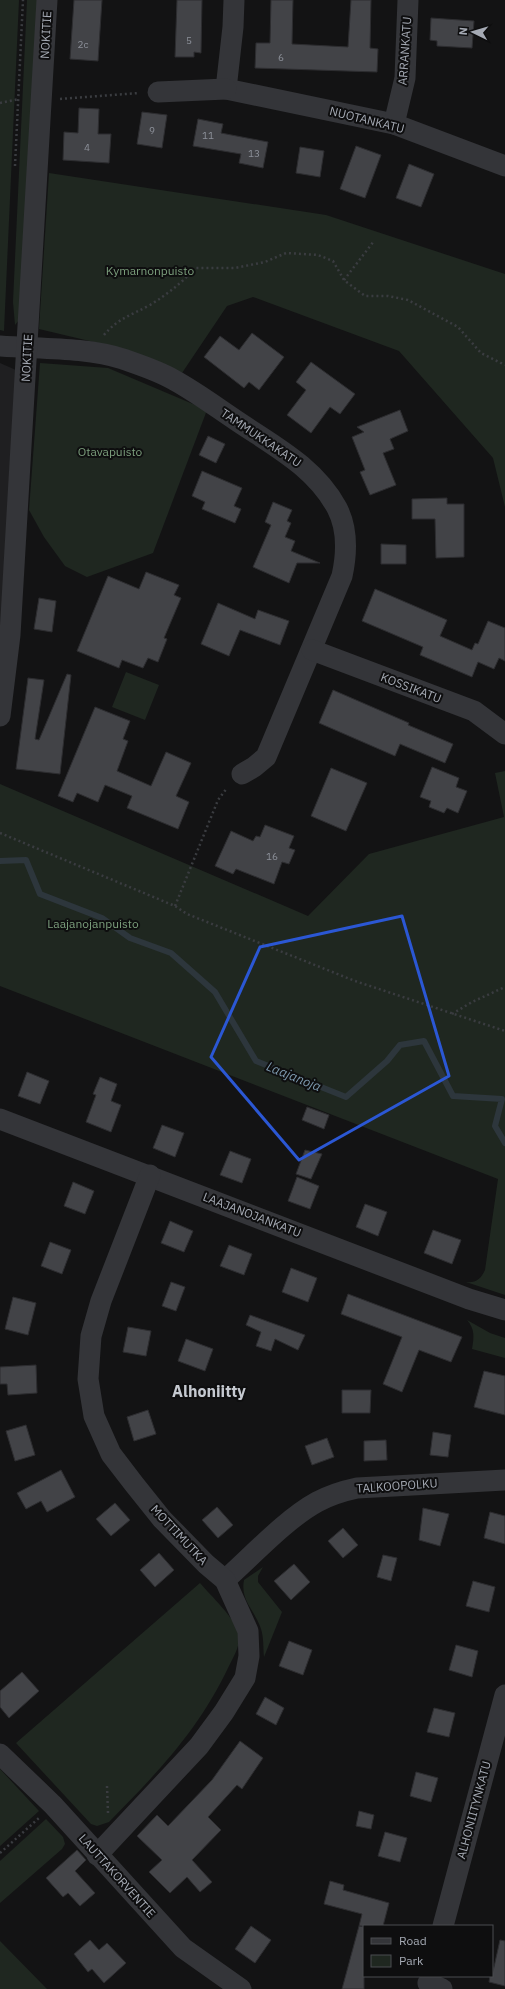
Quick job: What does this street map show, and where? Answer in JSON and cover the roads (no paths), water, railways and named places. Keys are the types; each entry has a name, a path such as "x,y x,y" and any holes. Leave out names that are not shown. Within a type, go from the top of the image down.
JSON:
{"street":[{"name":"NOKITIE","path":"0,716 10,635 28,346 35,197 43,100 47,0"},
{"path":"226,89 233,27 234,0"},
{"name":"ARRANKATU","path":"394,124 404,78 408,0"},
{"name":"NUOTANKATU","path":"158,92 226,89 394,124 505,166"},
{"name":"TAMMUKKAKATU","path":"0,346 28,346 89,353 122,359 173,379 295,459 323,488 337,508 344,524 346,541 346,561 342,576 266,757 254,767 242,774"},
{"name":"KOSSIKATU","path":"312,650 474,712 505,734"},
{"name":"LAAJANOJANKATU","path":"0,1119 150,1175 469,1299 505,1310"},
{"name":"MOTTIMUTKA","path":"97,1855 199,1746 224,1712 244,1678 249,1656 248,1631 238,1605 225,1580 206,1564 162,1519 134,1484 111,1454 94,1416 88,1379 91,1336 101,1301 150,1175"},
{"name":"TALKOOPOLKU","path":"225,1580 296,1516 316,1502 336,1493 358,1488 505,1480"},
{"name":"ALHONIITYNKATU","path":"443,1925 505,1695"},
{"name":"LAUTTAKORVENTIE","path":"0,1754 53,1805 183,1948 241,1989"}],"waterway":[{"name":"Laajanoja","path":"0,861 26,860 40,894 102,918 130,938 171,953 215,992 256,1061 346,1097 387,1061 400,1045 424,1041 453,1096 502,1099 495,1126 505,1143"}],"district":[{"name":"Alhoniitty","path":"209,1391"}],"park label":[{"name":"Kymarnonpuisto","path":"150,271"},
{"name":"Otavapuisto","path":"110,452"},
{"name":"Laajanojanpuisto","path":"93,924"}]}
